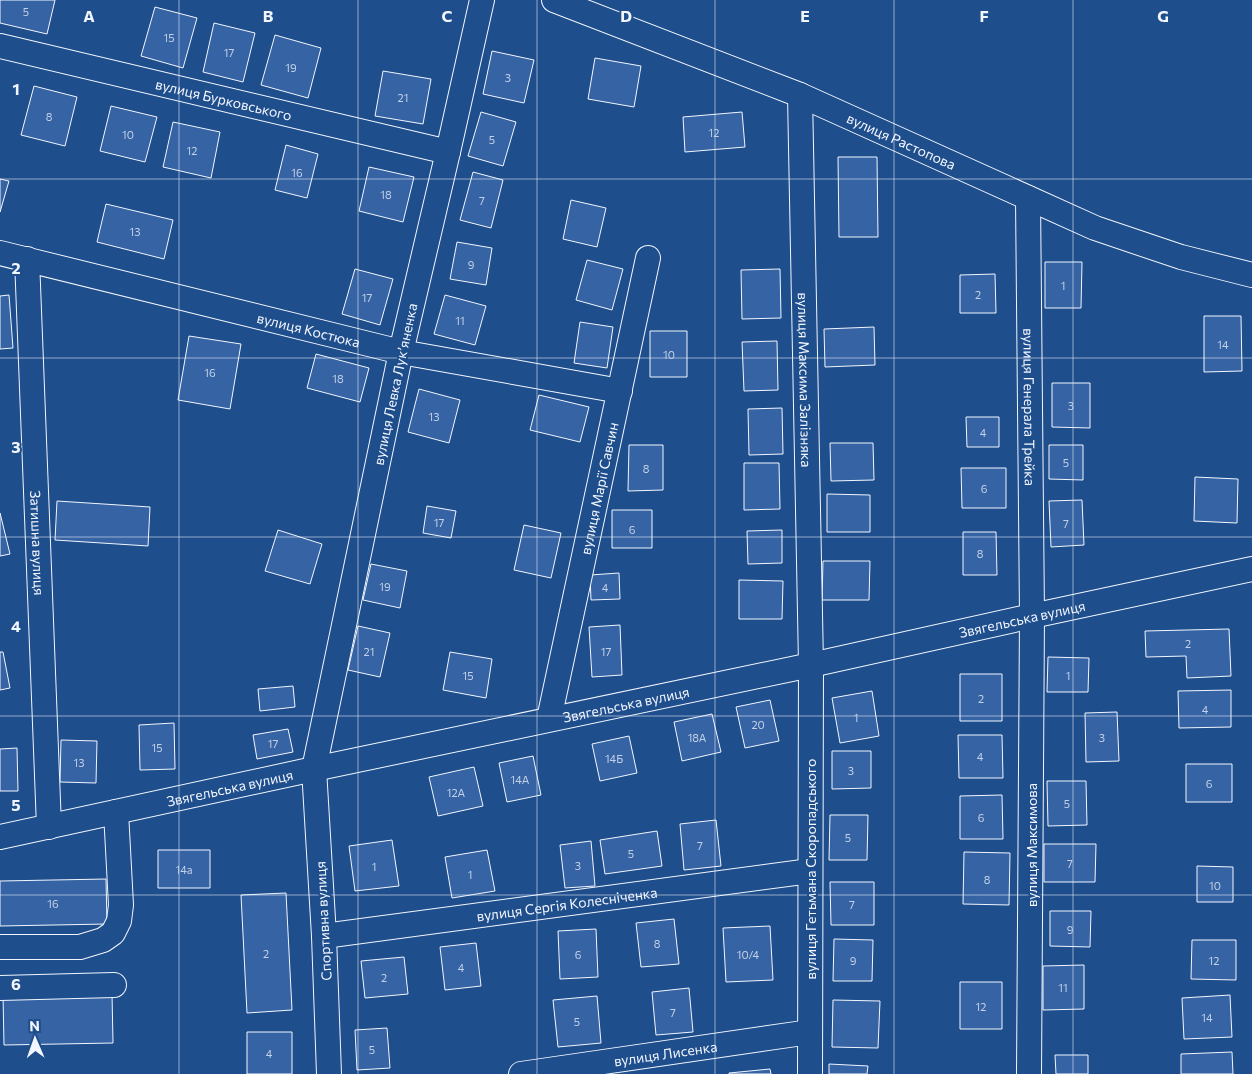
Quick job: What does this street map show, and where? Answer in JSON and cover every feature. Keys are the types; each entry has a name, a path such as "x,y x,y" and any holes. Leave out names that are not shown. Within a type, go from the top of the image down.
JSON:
{"street":[{"name":"вулиця Левка Лукʼяненка","path":"314,769 401,352 482,0"},
{"name":"вулиця Растопова","path":"554,0 800,95 1095,228 1181,257 1252,275"},
{"name":"вулиця Бурковського","path":"0,46 448,152"},
{"name":"вулиця Максима Залізняка","path":"800,95 811,665"},
{"name":"вулиця Генерала Трейка","path":"1028,198 1032,616"},
{"name":"вулиця Костюка","path":"0,253 401,352 620,391"},
{"name":"вулиця Марії Савчин","path":"549,719 648,258"},
{"name":"Затишна вулиця","path":"27,259 49,827"},
{"name":"Звягельська вулиця","path":"0,837 549,719 811,665 1252,569"},
{"name":"вулиця Максимова","path":"1029,1074 1032,616"},
{"name":"вулиця Гетьмана Скоропадського","path":"810,1074 811,665"},
{"name":"Спортивна вулиця","path":"314,769 324,936 329,1074"},
{"path":"0,947 80,947 103,940 113,933 119,921 120,906 116,812"},
{"name":"вулиця Сергія Колесніченка","path":"324,936 810,871"},
{"path":"0,988 114,985"},
{"name":"вулиця Лисенка","path":"521,1074 810,1032"}],"building":[{"path":"0,0 55,0 47,34 0,23"},
{"path":"155,7 197,18 183,68 141,56"},
{"path":"214,23 255,33 243,82 203,72"},
{"path":"275,35 321,48 308,98 261,85"},
{"path":"492,51 534,60 524,103 483,94"},
{"path":"595,58 641,66 634,107 588,99"},
{"path":"383,71 431,79 423,124 375,116"},
{"path":"34,86 77,97 65,146 21,135"},
{"path":"111,106 157,117 145,162 100,151"},
{"path":"481,112 516,122 503,166 468,156"},
{"path":"742,112 745,147 685,152 683,117"},
{"path":"173,122 220,132 211,178 163,167"},
{"path":"286,145 318,154 307,198 275,190"},
{"path":"838,157 877,157 878,237 839,237"},
{"path":"369,167 414,177 403,222 359,211"},
{"path":"473,172 503,180 491,228 460,220"},
{"path":"0,179 9,181 0,212"},
{"path":"571,200 606,208 597,247 563,239"},
{"path":"106,204 173,220 164,259 97,242"},
{"path":"457,242 492,248 486,285 450,279"},
{"path":"587,260 623,269 612,310 576,300"},
{"path":"1045,262 1082,262 1081,308 1045,308"},
{"path":"355,269 393,279 380,325 342,314"},
{"path":"780,269 781,318 742,319 741,270"},
{"path":"995,274 996,313 960,313 960,275"},
{"path":"9,295 13,348 0,349 0,296"},
{"path":"445,295 486,306 475,345 434,334"},
{"path":"1204,316 1241,316 1242,371 1204,372"},
{"path":"580,322 613,327 607,368 574,363"},
{"path":"874,327 875,365 825,367 824,329"},
{"path":"650,331 687,331 687,377 650,377"},
{"path":"189,336 241,344 230,409 178,400"},
{"path":"777,341 778,390 744,391 742,342"},
{"path":"316,354 369,368 360,402 307,388"},
{"path":"1052,383 1090,383 1090,428 1052,427"},
{"path":"419,389 460,400 449,443 408,432"},
{"path":"539,395 589,407 580,442 530,430"},
{"path":"782,408 783,454 749,455 748,409"},
{"path":"966,417 999,417 999,447 967,447"},
{"path":"830,443 873,443 874,480 831,481"},
{"path":"629,445 663,445 663,490 628,491"},
{"path":"1049,445 1083,445 1083,480 1049,479"},
{"path":"744,463 779,463 780,509 744,510"},
{"path":"961,468 1006,468 1006,508 962,508"},
{"path":"1195,477 1238,479 1237,523 1194,521"},
{"path":"827,494 870,495 870,532 827,532"},
{"path":"1082,500 1084,545 1051,547 1049,501"},
{"path":"57,501 150,507 148,546 55,540"},
{"path":"427,506 456,511 451,538 423,533"},
{"path":"612,510 652,510 652,548 612,548"},
{"path":"0,513 10,554 0,556"},
{"path":"524,525 561,533 551,578 514,570"},
{"path":"278,530 322,544 310,584 265,571"},
{"path":"782,530 782,563 748,564 747,531"},
{"path":"963,532 996,532 997,575 963,575"},
{"path":"823,561 870,561 869,600 822,600"},
{"path":"371,564 407,571 400,608 363,600"},
{"path":"619,573 620,599 591,600 590,575"},
{"path":"739,580 783,581 782,619 739,619"},
{"path":"620,625 622,675 592,677 589,627"},
{"path":"358,626 390,633 380,677 348,670"},
{"path":"1229,629 1231,676 1187,678 1186,656 1146,657 1145,631"},
{"path":"0,652 3,652 10,688 0,690"},
{"path":"450,652 492,659 486,698 443,690"},
{"path":"1048,657 1089,658 1088,692 1047,692"},
{"path":"960,674 1002,674 1002,721 960,721"},
{"path":"293,686 295,707 260,711 258,689"},
{"path":"1231,690 1231,727 1179,728 1178,691"},
{"path":"872,691 879,736 840,743 832,698"},
{"path":"770,700 779,741 745,748 736,707"},
{"path":"1117,712 1119,761 1086,762 1085,713"},
{"path":"712,714 721,752 682,761 674,722"},
{"path":"174,723 175,769 140,770 139,725"},
{"path":"288,729 293,752 257,759 253,735"},
{"path":"958,735 1002,735 1003,778 959,778"},
{"path":"629,736 637,773 600,781 592,744"},
{"path":"61,740 97,741 96,783 60,782"},
{"path":"17,748 18,791 0,791 0,749"},
{"path":"832,751 871,751 871,788 832,789"},
{"path":"533,756 541,795 507,802 499,763"},
{"path":"1186,764 1232,764 1232,802 1186,802"},
{"path":"474,767 483,806 438,816 429,777"},
{"path":"1047,781 1086,781 1087,825 1048,826"},
{"path":"1002,795 1003,839 960,839 960,796"},
{"path":"830,815 868,815 867,860 829,860"},
{"path":"716,820 721,866 684,870 680,824"},
{"path":"657,831 662,866 605,874 600,840"},
{"path":"392,840 399,886 355,891 349,846"},
{"path":"591,841 595,886 565,888 560,845"},
{"path":"1044,844 1096,844 1095,882 1044,882"},
{"path":"158,850 210,850 210,888 158,888"},
{"path":"487,850 495,891 452,898 445,857"},
{"path":"964,852 1010,853 1009,905 963,904"},
{"path":"1197,866 1233,867 1233,902 1197,902"},
{"path":"106,879 107,924 0,926 0,881"},
{"path":"830,882 874,882 874,925 831,925"},
{"path":"286,893 292,1010 247,1013 241,895"},
{"path":"1050,911 1091,911 1090,947 1050,946"},
{"path":"674,919 679,964 641,967 636,923"},
{"path":"770,926 773,980 726,982 723,928"},
{"path":"596,929 598,977 560,979 558,931"},
{"path":"834,939 873,940 872,981 833,981"},
{"path":"1192,940 1236,940 1236,980 1191,979"},
{"path":"476,943 481,986 445,990 440,947"},
{"path":"404,957 408,994 365,998 361,961"},
{"path":"1084,965 1084,1009 1043,1010 1043,966"},
{"path":"960,982 1002,982 1002,1029 960,1029"},
{"path":"689,988 693,1032 656,1035 652,992"},
{"path":"112,993 113,1043 4,1045 3,995"},
{"path":"1230,995 1232,1037 1184,1039 1182,998"},
{"path":"597,996 601,1043 558,1047 553,1000"},
{"path":"833,1000 880,1001 878,1048 832,1047"},
{"path":"387,1028 390,1068 357,1070 355,1030"},
{"path":"247,1032 292,1032 292,1074 247,1074"},
{"path":"1232,1052 1233,1074 1181,1074 1181,1054"},
{"path":"1055,1055 1088,1055 1088,1074 1056,1074"},
{"path":"829,1064 868,1066 867,1074 829,1074"},
{"path":"770,1069 771,1074 729,1074 729,1073"}]}
